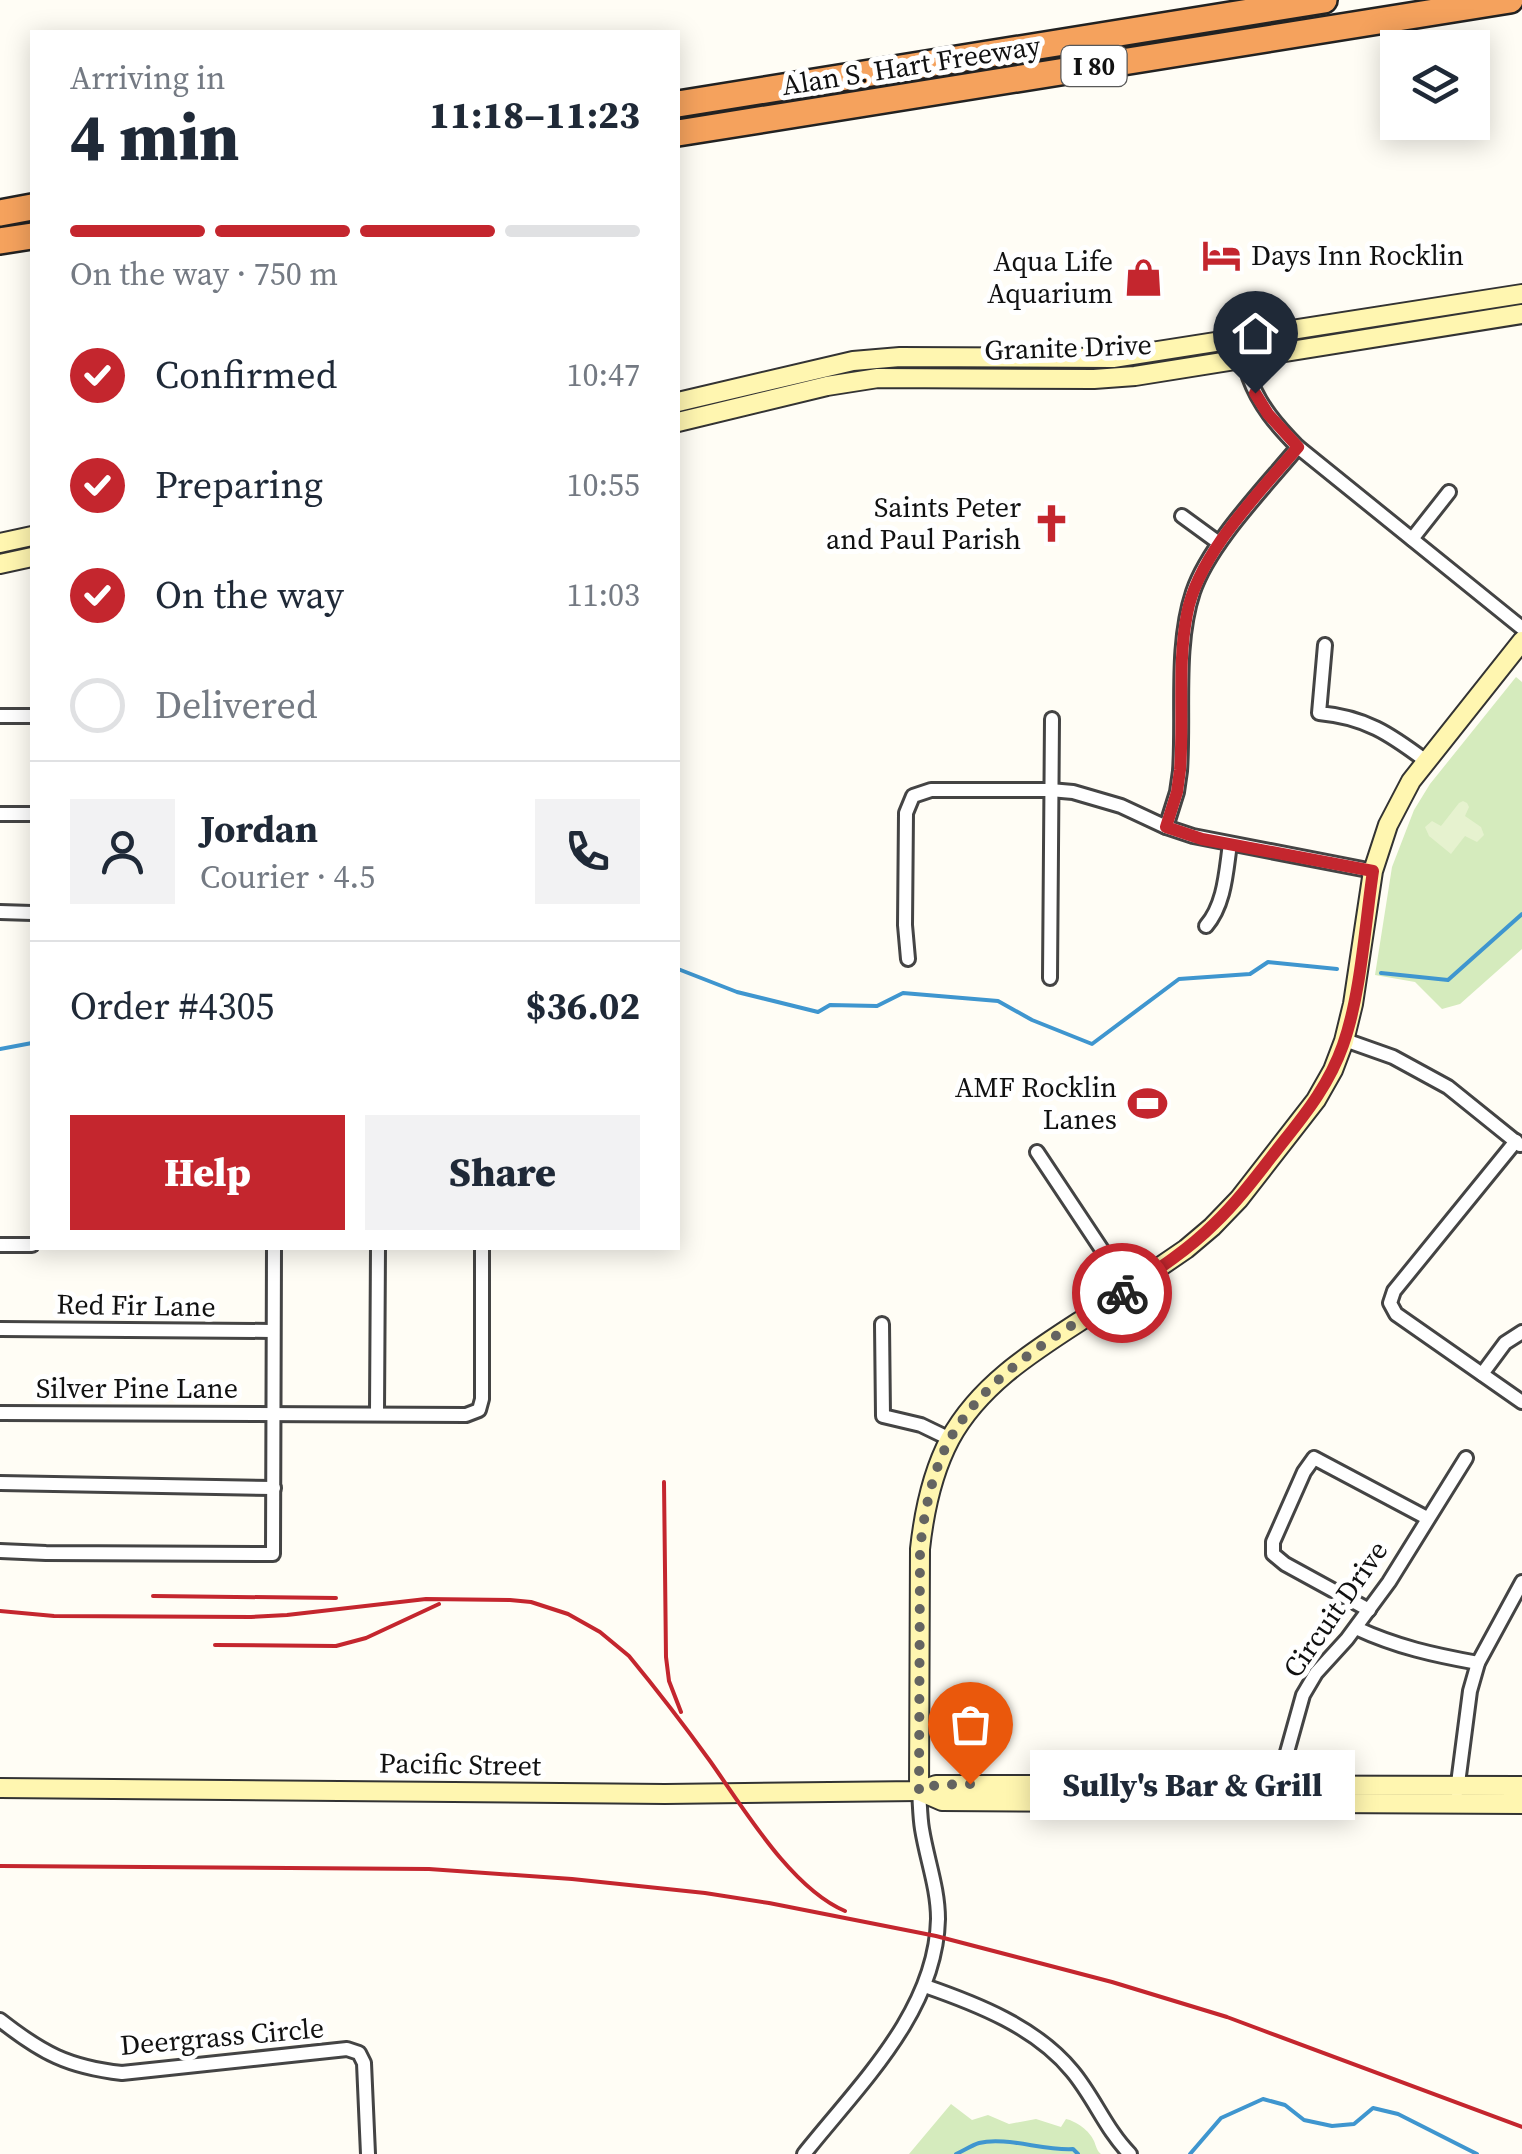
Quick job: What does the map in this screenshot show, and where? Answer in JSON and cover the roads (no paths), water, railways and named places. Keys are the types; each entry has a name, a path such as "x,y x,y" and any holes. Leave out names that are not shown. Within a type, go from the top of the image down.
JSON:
{"highway":[{"name":"Alan S. Hart Freeway","path":"680,104 1324,0"},
{"name":"Alan S. Hart Freeway","path":"680,133 1510,0"},
{"path":"0,212 30,207"},
{"path":"0,241 30,236"}],"street":[{"name":"Granite Drive","path":"680,402 853,361 900,357 1113,358 1522,294"},
{"name":"Granite Drive","path":"680,422 868,379 1136,376 1522,314"},
{"path":"1249,377 1268,414 1298,447 1522,628"},
{"path":"1166,827 1180,770 1187,613 1199,576 1219,543 1298,447"},
{"path":"1412,539 1448,492"},
{"path":"1182,516 1219,543"},
{"path":"0,543 30,536"},
{"path":"0,564 30,557"},
{"path":"804,2154 895,2040 925,1986 935,1947 938,1920 919,1791 920,1550 924,1515 950,1438 977,1402 1016,1364 1186,1249 1212,1227 1239,1199 1316,1100 1345,1040 1373,871 1395,810 1426,761 1522,641"},
{"path":"1325,645 1319,713 1376,727 1426,761"},
{"path":"0,716 30,716"},
{"path":"1050,978 1052,720"},
{"path":"908,959 905,847 909,802 921,792 1050,790 1098,798 1193,836 1373,871"},
{"path":"0,814 30,814"},
{"path":"1206,926 1221,898 1230,844"},
{"path":"0,912 30,913"},
{"path":"1345,1040 1393,1058 1448,1086 1519,1144 1390,1297 1396,1314 1522,1402"},
{"path":"1036,1152 1128,1289"},
{"path":"0,1245 30,1245"},
{"path":"0,1551 273,1554 274,1250"},
{"path":"377,1413 378,1250"},
{"name":"Silver Pine Lane","path":"0,1413 466,1415 478,1410 482,1400 482,1250"},
{"path":"882,1324 883,1416 950,1438"},
{"name":"Red Fir Lane","path":"0,1329 272,1331"},
{"path":"1482,1374 1505,1344 1522,1332"},
{"path":"1369,1610 1273,1554 1273,1542 1304,1472 1314,1458 1428,1518"},
{"name":"Circuit Drive","path":"1282,1793 1284,1762 1304,1695 1316,1672 1356,1628 1389,1582 1466,1458"},
{"path":"0,1483 274,1488"},
{"path":"1456,1795 1470,1691 1478,1663 1522,1582"},
{"path":"1356,1628 1408,1649 1478,1663"},
{"name":"Pacific Street","path":"0,1788 665,1794 919,1791 936,1785 1456,1795 1522,1804"},
{"name":"Pacific Street","path":"1456,1795 1522,1786"},
{"path":"925,1986 990,2012 1046,2045 1070,2068 1130,2154"},
{"name":"Deergrass Circle","path":"0,2020 30,2043 89,2070 122,2073 348,2049 359,2053 364,2063 368,2154"}],"waterway":[{"path":"1381,973 1448,980 1522,914"},
{"path":"680,970 737,992 818,1012 830,1005 877,1006 903,993 998,1001 1032,1020 1092,1044 1179,979 1250,974 1268,962 1337,969"},
{"path":"0,1049 30,1043"},
{"path":"1190,2154 1221,2118 1263,2099 1285,2105 1304,2120 1332,2126 1354,2124 1373,2108 1398,2114 1477,2154"},
{"path":"956,2154 989,2141 1073,2149 1078,2154"}],"railway":[{"path":"664,1482 666,1657 669,1681 681,1712"},
{"path":"153,1596 336,1598"},
{"path":"0,1611 54,1616 251,1617 426,1599 531,1602 568,1614 600,1632 629,1656 788,1866 806,1885 845,1911"},
{"path":"215,1645 336,1646 366,1638 439,1604"},
{"path":"0,1866 429,1869 572,1879 769,1903 936,1936 1112,1982 1227,2017 1522,2127"}],"place":[{"name":"Days Inn Rocklin","path":"1221,255"},
{"name":"Aqua Life Aquarium","path":"1143,277"},
{"name":"Saints Peter and Paul Parish","path":"1051,523"},
{"name":"AMF Rocklin Lanes","path":"1147,1103"},
{"name":"Sully's Bar & Grill","path":"970,1784"}]}
